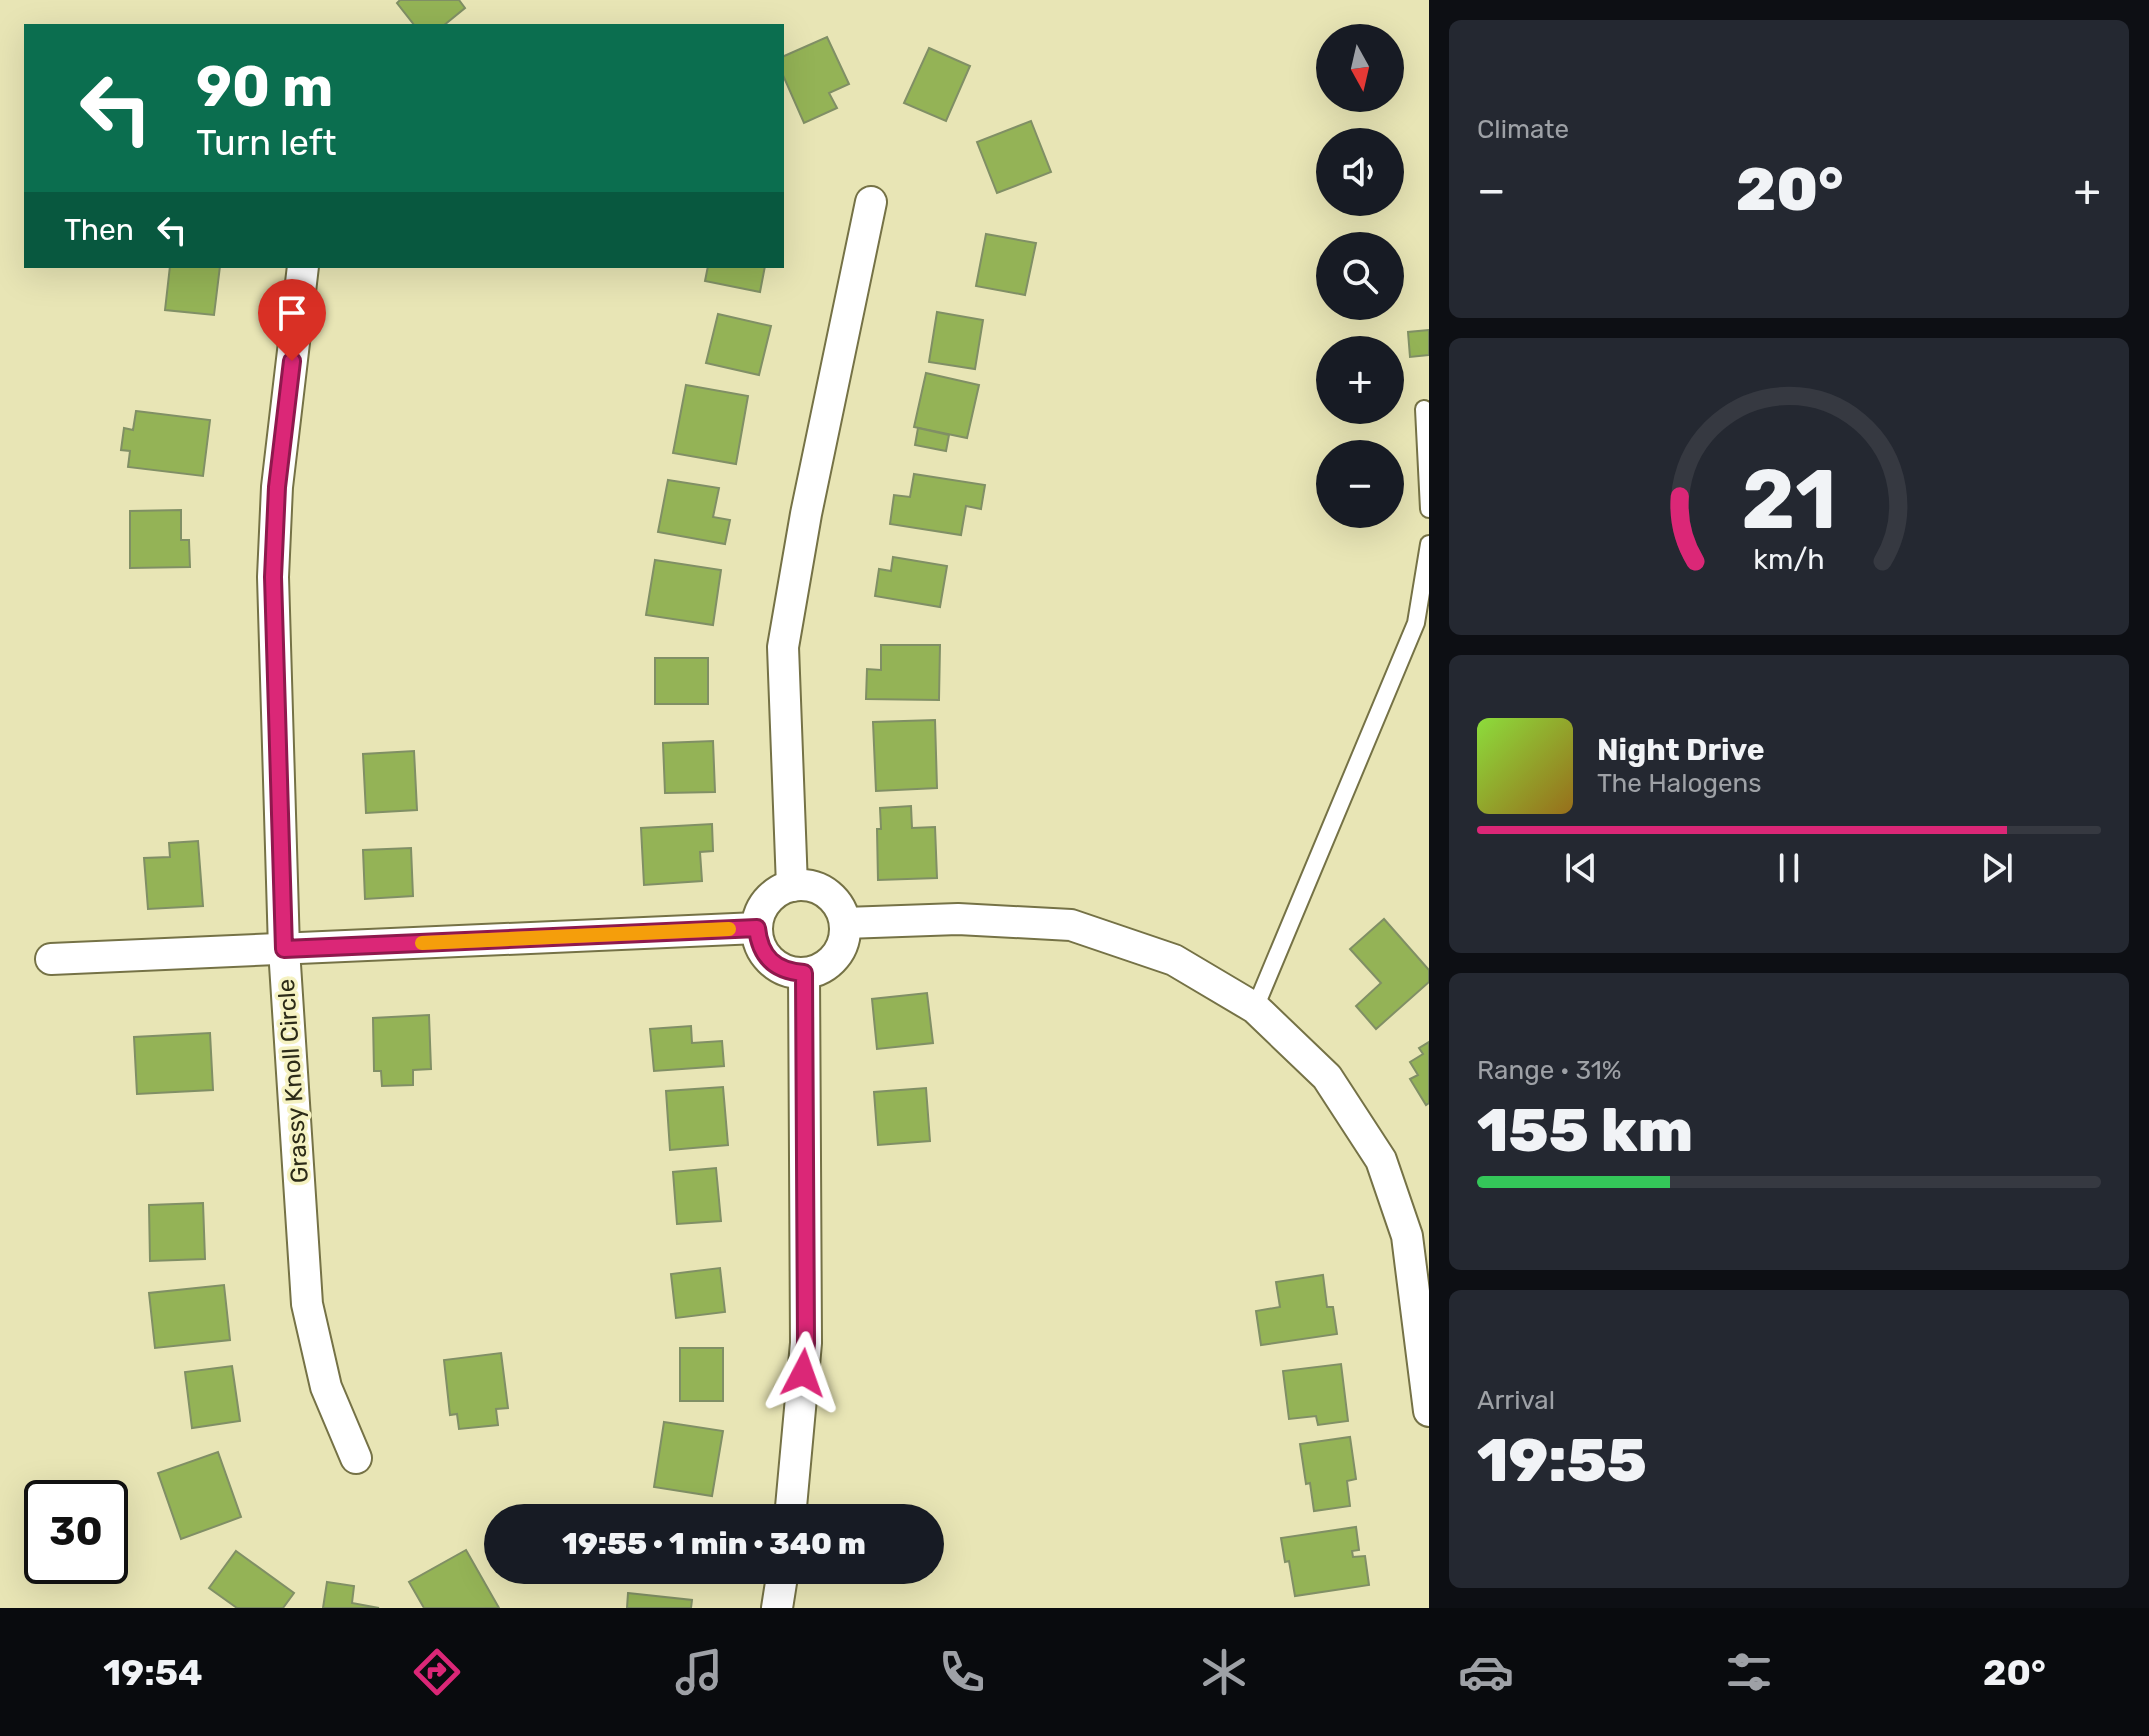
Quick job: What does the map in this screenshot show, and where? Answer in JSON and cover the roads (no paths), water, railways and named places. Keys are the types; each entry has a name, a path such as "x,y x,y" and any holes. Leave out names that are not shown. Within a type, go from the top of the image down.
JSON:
{"street":[{"path":"792,886 783,647 806,514 871,202"},
{"name":"Grassy Knoll Circle","path":"303,268 277,487 273,577 284,949 307,1304 326,1387 356,1458"},
{"path":"806,885 821,889 841,909 845,923 845,938 839,951 830,963 818,970 789,972 776,966 758,943 760,913 767,901 778,891 792,886 806,885"},
{"path":"845,923 958,919 1071,925 1174,960 1255,1008 1327,1077 1381,1160 1407,1236 1429,1411"},
{"path":"51,959 757,928"},
{"path":"791,1504 806,1343 804,973"},
{"path":"777,1608 781,1584"}],"lane":[{"path":"1424,409 1429,509"},
{"path":"1255,1008 1416,623 1429,544"}]}
